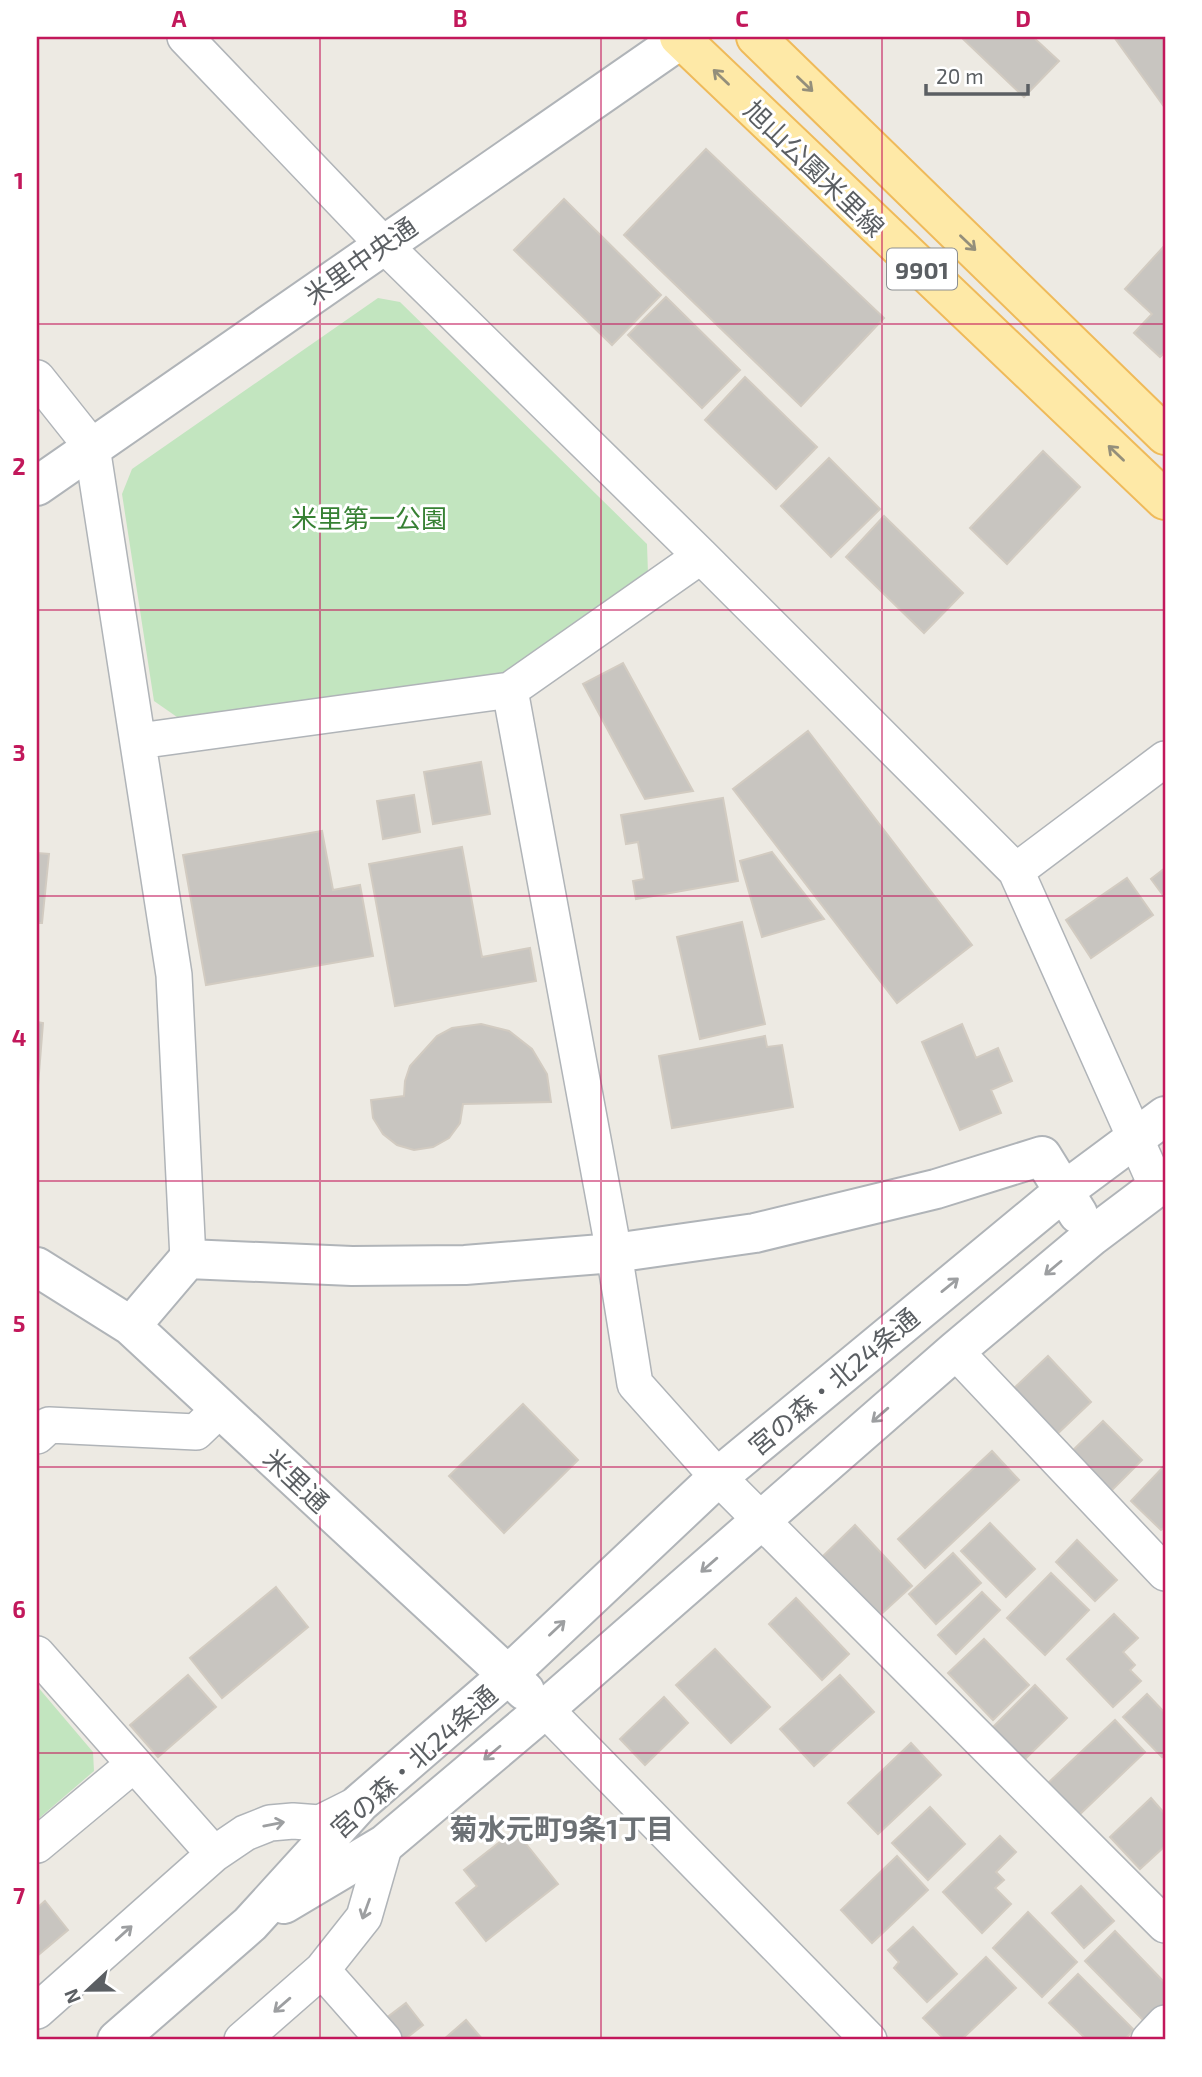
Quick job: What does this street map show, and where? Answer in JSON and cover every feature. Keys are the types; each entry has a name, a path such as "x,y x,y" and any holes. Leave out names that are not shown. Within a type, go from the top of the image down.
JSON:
{"main road":[{"name":"旭山公園米里線","path":"682,37 1165,500"},
{"name":"旭山公園米里線","path":"756,37 1165,435"}],"street":[{"path":"185,37 383,244 701,556 1016,871 1135,1138 1161,1184"},
{"name":"米里中央通","path":"37,486 682,37"},
{"path":"37,378 92,447 174,975 188,1259 131,1326"},
{"path":"139,741 510,690 701,556"},
{"path":"510,690 614,1253 635,1384 718,1477 1165,1925"},
{"path":"1016,871 1165,759"},
{"name":"宮の森・北24条通","path":"250,1924 360,1803 508,1675 718,1477 1064,1191 1165,1116"},
{"path":"188,1259 352,1266 465,1265 614,1253 755,1233 936,1189 1042,1156 1092,1236"},
{"name":"宮の森・北24条通","path":"250,1924 385,1844 545,1709 955,1350 1092,1236 1161,1184"},
{"name":"米里通","path":"37,1267 131,1326 545,1709"},
{"path":"955,1350 1165,1573"},
{"path":"37,1436 49,1425 197,1432 220,1409"},
{"path":"37,1654 214,1854"},
{"path":"545,1709 869,2040"},
{"path":"37,1845 133,1765"},
{"path":"37,2011 214,1854 246,1833 270,1823 320,1823 360,1803"},
{"path":"242,2040 322,1970 364,1917 385,1844"},
{"path":"117,2040 250,1924"},
{"path":"322,1970 384,2040"},
{"path":"1149,2040 1165,2023"}],"green space":[{"name":"米里第一公園","path":"378,298 400,302 647,544 648,574 500,676 177,717 154,701 122,494 132,469"},
{"path":"37,1686 93,1752 94,1771 37,1820"}],"building":[{"path":"961,37 1033,37 1059,61 1024,97"},
{"path":"1114,37 1165,37 1165,108"},
{"path":"706,149 884,318 801,406 624,235"},
{"path":"564,199 661,295 612,345 514,250"},
{"path":"1165,245 1165,352 1160,357 1134,333 1152,314 1125,289"},
{"path":"666,297 740,370 702,408 628,335"},
{"path":"745,377 817,447 776,489 705,420"},
{"path":"1043,451 1080,487 1007,564 970,528"},
{"path":"829,458 880,509 831,557 781,506"},
{"path":"884,516 963,593 924,633 846,557"},
{"path":"623,663 693,791 645,799 583,684"},
{"path":"808,731 972,945 897,1003 733,789"},
{"path":"481,762 490,814 433,824 424,772"},
{"path":"414,795 420,832 383,839 377,801"},
{"path":"723,798 738,881 636,899 633,881 644,879 638,842 626,844 621,815"},
{"path":"322,831 333,890 360,885 373,956 206,985 183,855"},
{"path":"462,847 482,957 530,948 536,981 395,1006 369,864"},
{"path":"772,852 824,919 762,937 740,861"},
{"path":"37,853 49,854 42,923 37,923"},
{"path":"1165,868 1165,898 1151,879"},
{"path":"1127,878 1153,915 1091,958 1066,920"},
{"path":"742,922 765,1024 700,1039 677,937"},
{"path":"37,1022 43,1023 37,1098"},
{"path":"481,1024 509,1031 532,1049 547,1074 551,1102 463,1104 460,1123 449,1138 433,1147 414,1150 397,1145 383,1134 373,1118 371,1100 404,1096 410,1066 437,1036 452,1028"},
{"path":"962,1024 976,1058 998,1048 1012,1081 991,1090 1001,1113 960,1130 922,1042"},
{"path":"765,1036 767,1047 782,1045 793,1107 672,1128 659,1056"},
{"path":"1048,1356 1091,1402 1053,1438 1010,1392"},
{"path":"523,1404 578,1460 504,1533 449,1476"},
{"path":"1103,1421 1142,1460 1107,1495 1068,1455"},
{"path":"992,1451 1019,1480 925,1568 898,1539"},
{"path":"1165,1465 1165,1527 1161,1530 1131,1501"},
{"path":"990,1523 1035,1569 1006,1597 961,1551"},
{"path":"855,1525 912,1586 878,1617 822,1557"},
{"path":"1077,1540 1117,1580 1095,1601 1056,1562"},
{"path":"953,1553 981,1583 936,1624 909,1594"},
{"path":"1051,1573 1089,1610 1045,1655 1007,1618"},
{"path":"276,1587 308,1627 222,1698 190,1658"},
{"path":"982,1592 1000,1610 956,1654 938,1635"},
{"path":"796,1598 849,1654 822,1680 769,1624"},
{"path":"1114,1614 1138,1638 1123,1652 1135,1665 1130,1670 1141,1681 1113,1707 1067,1659"},
{"path":"984,1639 1029,1685 993,1720 948,1673"},
{"path":"715,1649 770,1707 731,1743 676,1685"},
{"path":"188,1675 216,1707 158,1757 130,1725"},
{"path":"840,1675 874,1712 814,1766 780,1729"},
{"path":"1035,1685 1067,1718 1020,1764 989,1731"},
{"path":"1147,1694 1165,1713 1165,1754 1162,1757 1123,1717"},
{"path":"664,1697 688,1723 645,1765 620,1739"},
{"path":"1115,1720 1145,1752 1078,1816 1047,1784"},
{"path":"911,1743 941,1775 878,1834 848,1803"},
{"path":"1151,1798 1165,1814 1165,1846 1140,1869 1110,1837"},
{"path":"930,1807 965,1844 928,1880 892,1843"},
{"path":"515,1830 558,1884 486,1941 456,1903 477,1886 464,1870"},
{"path":"1000,1836 1016,1852 996,1872 1004,1880 995,1888 1011,1904 982,1933 943,1892"},
{"path":"897,1856 928,1890 872,1943 841,1910"},
{"path":"1081,1886 1114,1921 1084,1948 1052,1913"},
{"path":"45,1901 68,1930 37,1956 37,1908"},
{"path":"1028,1912 1077,1962 1042,1997 993,1948"},
{"path":"913,1927 957,1974 927,2002 894,1968 899,1962 888,1950"},
{"path":"1115,1931 1165,1983 1165,2007 1147,2024 1085,1961"},
{"path":"986,1957 1016,1988 961,2040 945,2040 923,2018"},
{"path":"1078,1974 1134,2030 1124,2040 1087,2040 1049,2003"},
{"path":"406,2003 423,2025 404,2040 395,2040 381,2022"},
{"path":"466,2020 483,2040 443,2040"}],"district":[{"name":"菊水元町9条1丁目","path":"562,1828"}]}
